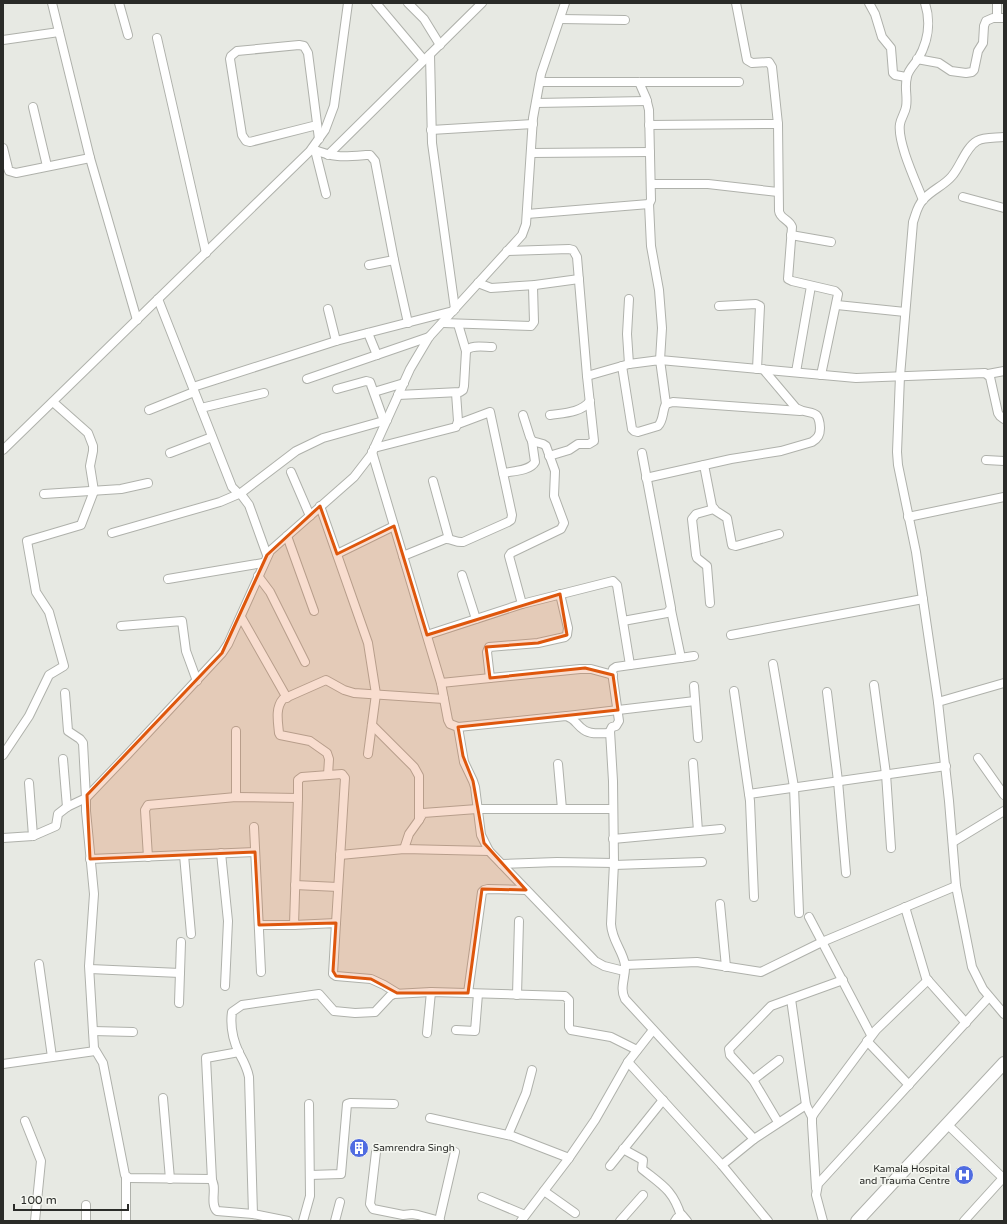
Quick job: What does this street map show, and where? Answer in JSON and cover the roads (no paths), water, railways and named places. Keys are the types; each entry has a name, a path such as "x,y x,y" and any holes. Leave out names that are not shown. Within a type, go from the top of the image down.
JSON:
{"main road":[{"path":"857,1221 947,1124 1002,1068"}],"street":[{"path":"52,3 90,158 137,320"},
{"path":"119,3 128,35"},
{"path":"3,450 314,149 325,130 334,106 348,3"},
{"path":"376,3 427,57 431,130 454,310"},
{"path":"408,3 424,20 440,45"},
{"path":"328,155 482,3"},
{"path":"3,838 33,836 56,826 58,814 67,807 86,798 222,653 228,644 267,554 354,477 362,468 373,450 385,420 418,354 429,337 522,235 526,224 533,124 536,103 540,82 565,3"},
{"path":"736,3 747,60 752,63 766,62 771,64 778,124 779,214 791,224 788,279 792,282 837,292 839,296 822,374"},
{"path":"869,3 875,14 882,37 891,48 893,73 895,75 906,77"},
{"path":"923,200 903,145 900,135 900,124 906,106 906,77 925,45 928,34 927,9 925,3"},
{"path":"917,59 939,63 951,71 966,73 972,72 974,70 976,56 983,43 984,26 986,21 1001,18 997,3"},
{"path":"560,19 625,20"},
{"path":"3,40 59,32"},
{"path":"157,38 206,252"},
{"path":"317,125 250,142 246,141 242,136 230,59 233,53 237,51 299,45 304,46 308,53 319,139"},
{"path":"540,82 739,82"},
{"path":"629,299 626,365 632,429 638,432 658,426 662,421 664,407 666,404 660,360 662,328 659,290 651,246 648,204 651,200 651,184 647,101 639,82"},
{"path":"536,103 647,101"},
{"path":"32,107 47,166"},
{"path":"431,130 533,124"},
{"path":"649,125 778,124"},
{"path":"1004,137 984,138 972,145 951,178 923,200 917,209 913,222 905,312 900,376 897,452 898,465 916,552 938,702 946,766 956,886 972,967 979,983 1004,1014"},
{"path":"3,148 8,168 12,172 90,158"},
{"path":"314,149 328,155 341,157 366,155 373,158 375,161 408,323"},
{"path":"314,149 326,194"},
{"path":"531,153 650,152"},
{"path":"651,184 708,184 778,192"},
{"path":"963,198 1004,208"},
{"path":"527,214 648,204"},
{"path":"791,235 831,242"},
{"path":"508,251 569,249 573,250 577,257 594,441 589,444 578,444 569,450 549,456"},
{"path":"369,265 394,260"},
{"path":"478,283 490,288 535,285 579,279"},
{"path":"442,323 531,326 534,322 535,285"},
{"path":"796,372 812,286"},
{"path":"158,299 232,487 240,493 249,505 267,554"},
{"path":"719,306 756,304 760,306 760,369 796,408 801,411"},
{"path":"837,305 905,312"},
{"path":"328,309 336,341"},
{"path":"149,410 194,390 336,341 454,310"},
{"path":"398,395 456,393 463,390 466,351 458,324"},
{"path":"368,333 377,355"},
{"path":"307,379 429,337"},
{"path":"466,351 473,347 492,347"},
{"path":"587,376 626,365 660,360 864,378 988,374 1004,371"},
{"path":"988,374 998,412 1004,419"},
{"path":"337,389 368,381 371,384 385,420"},
{"path":"374,392 404,383"},
{"path":"201,408 264,393"},
{"path":"456,393 458,424"},
{"path":"550,415 574,411 586,406 590,401"},
{"path":"3,755 29,716 47,678 51,673 64,666 49,612 36,592 27,541 80,525 94,491 90,466 93,451 90,436 53,402"},
{"path":"646,478 704,465 781,451 812,442 817,439 820,433 820,419 818,415 814,413 673,402 666,404"},
{"path":"373,450 453,428 458,424 490,412 512,514 510,520 462,542 444,539 403,556"},
{"path":"503,473 526,468 535,462 532,441 523,415"},
{"path":"112,533 220,502 240,493 296,451 323,438 385,420"},
{"path":"170,453 212,437"},
{"path":"522,604 509,556 511,553 561,529 564,523 554,496 555,471 546,446 532,441"},
{"path":"373,450 441,683 450,724 458,727 695,702"},
{"path":"642,454 681,658"},
{"path":"986,460 1004,461"},
{"path":"704,465 714,509 727,518 731,542 734,546 778,534"},
{"path":"290,472 310,516"},
{"path":"433,481 449,539"},
{"path":"44,494 121,489 148,483"},
{"path":"908,517 1004,497"},
{"path":"320,506 368,643 376,694 368,754"},
{"path":"710,603 707,566 697,558 696,555 692,519 696,514 714,509"},
{"path":"337,554 394,526"},
{"path":"287,536 314,611"},
{"path":"168,579 263,563"},
{"path":"462,575 476,619"},
{"path":"258,576 270,592 305,662"},
{"path":"427,635 522,604 613,581 617,585 630,666"},
{"path":"490,678 487,652 489,647 538,643 565,637 567,635 568,628 560,594"},
{"path":"731,635 923,600"},
{"path":"623,621 668,613 671,610"},
{"path":"240,617 287,698"},
{"path":"121,626 182,621 186,651 197,681"},
{"path":"694,656 614,669 613,675 619,721 618,724 611,729 610,733 614,864 612,930 625,968 622,995 754,1139"},
{"path":"773,664 794,787 799,913"},
{"path":"441,683 585,668 613,675"},
{"path":"328,775 328,752 310,741 302,738 281,736 279,733 278,708 280,703 287,698 326,680 349,692 444,698"},
{"path":"938,702 1004,683"},
{"path":"874,685 886,774 891,848"},
{"path":"694,686 698,738"},
{"path":"734,691 749,794 754,897"},
{"path":"827,692 838,781 846,873"},
{"path":"64,693 68,731 80,738 83,743 94,905 90,969 93,1032 95,1051 103,1063 126,1177 126,1221"},
{"path":"566,716 572,718 580,727 588,732 610,733"},
{"path":"372,725 417,771 419,776 419,820"},
{"path":"458,727 464,762 473,781 481,835 489,851 595,961 604,966 625,968 697,962 761,972 822,942 956,886"},
{"path":"236,731 236,797"},
{"path":"978,758 1004,795"},
{"path":"63,759 67,807"},
{"path":"693,763 698,831"},
{"path":"558,764 562,809"},
{"path":"749,794 946,766"},
{"path":"294,925 298,780 300,778 342,774 345,778 333,974 336,976 363,978 377,982 397,994"},
{"path":"29,783 33,836"},
{"path":"148,857 145,810 148,805 236,797 298,798"},
{"path":"404,848 409,834 423,813 477,809 613,809"},
{"path":"953,842 1004,811"},
{"path":"254,827 261,972"},
{"path":"613,839 721,829"},
{"path":"340,855 404,848 489,851"},
{"path":"90,859 255,852"},
{"path":"221,853 228,921 225,986"},
{"path":"184,855 191,934"},
{"path":"502,864 557,862 614,864 702,862"},
{"path":"295,885 338,887"},
{"path":"468,993 482,892 488,889 526,890"},
{"path":"720,904 726,966"},
{"path":"905,907 924,972 928,980 966,1023"},
{"path":"809,917 843,980 869,1038 909,1085"},
{"path":"517,995 519,921"},
{"path":"259,925 336,923"},
{"path":"179,1004 181,942"},
{"path":"39,964 52,1057"},
{"path":"90,969 180,973"},
{"path":"778,1122 753,1080 730,1055 729,1049 771,1006 843,980"},
{"path":"812,1117 869,1038 928,980"},
{"path":"427,1033 431,992"},
{"path":"254,1214 249,1077 247,1065 239,1052 230,1024 232,1012 242,1005 316,994 322,996 332,1010 336,1012 355,1013 373,1012 392,995 397,994 431,992 565,996 569,1000 570,1030 611,1037 637,1050"},
{"path":"456,1030 475,1031 478,994"},
{"path":"816,1189 818,1184 989,997"},
{"path":"791,999 806,1105 812,1117 816,1195 823,1221"},
{"path":"482,1197 523,1218 569,1158 595,1120 628,1062 653,1030"},
{"path":"93,1032 133,1032"},
{"path":"3,1064 95,1051"},
{"path":"239,1052 206,1058 212,1180 215,1210 254,1214 283,1220"},
{"path":"753,1080 779,1060"},
{"path":"628,1062 722,1165 768,1221"},
{"path":"508,1134 526,1093 532,1070"},
{"path":"163,1098 170,1179"},
{"path":"610,1166 663,1100"},
{"path":"303,1221 309,1201 309,1104"},
{"path":"310,1174 341,1174 347,1104 394,1104"},
{"path":"722,1165 754,1139 806,1105"},
{"path":"430,1118 508,1134 569,1158"},
{"path":"25,1120 40,1161 35,1221"},
{"path":"947,1124 1003,1178 964,1221"},
{"path":"623,1149 643,1160 642,1169 669,1190 677,1204 681,1219"},
{"path":"376,1152 370,1206 373,1209 403,1215 418,1215 440,1221 455,1152"},
{"path":"126,1177 212,1180"},
{"path":"544,1191 575,1213"},
{"path":"620,1221 643,1195"},
{"path":"335,1221 340,1202"},
{"path":"86,1205 86,1221"}],"place":[{"name":"Samrendra Singh","path":"359,1148"},
{"name":"Kamala Hospital and Trauma Centre","path":"964,1175"}]}
